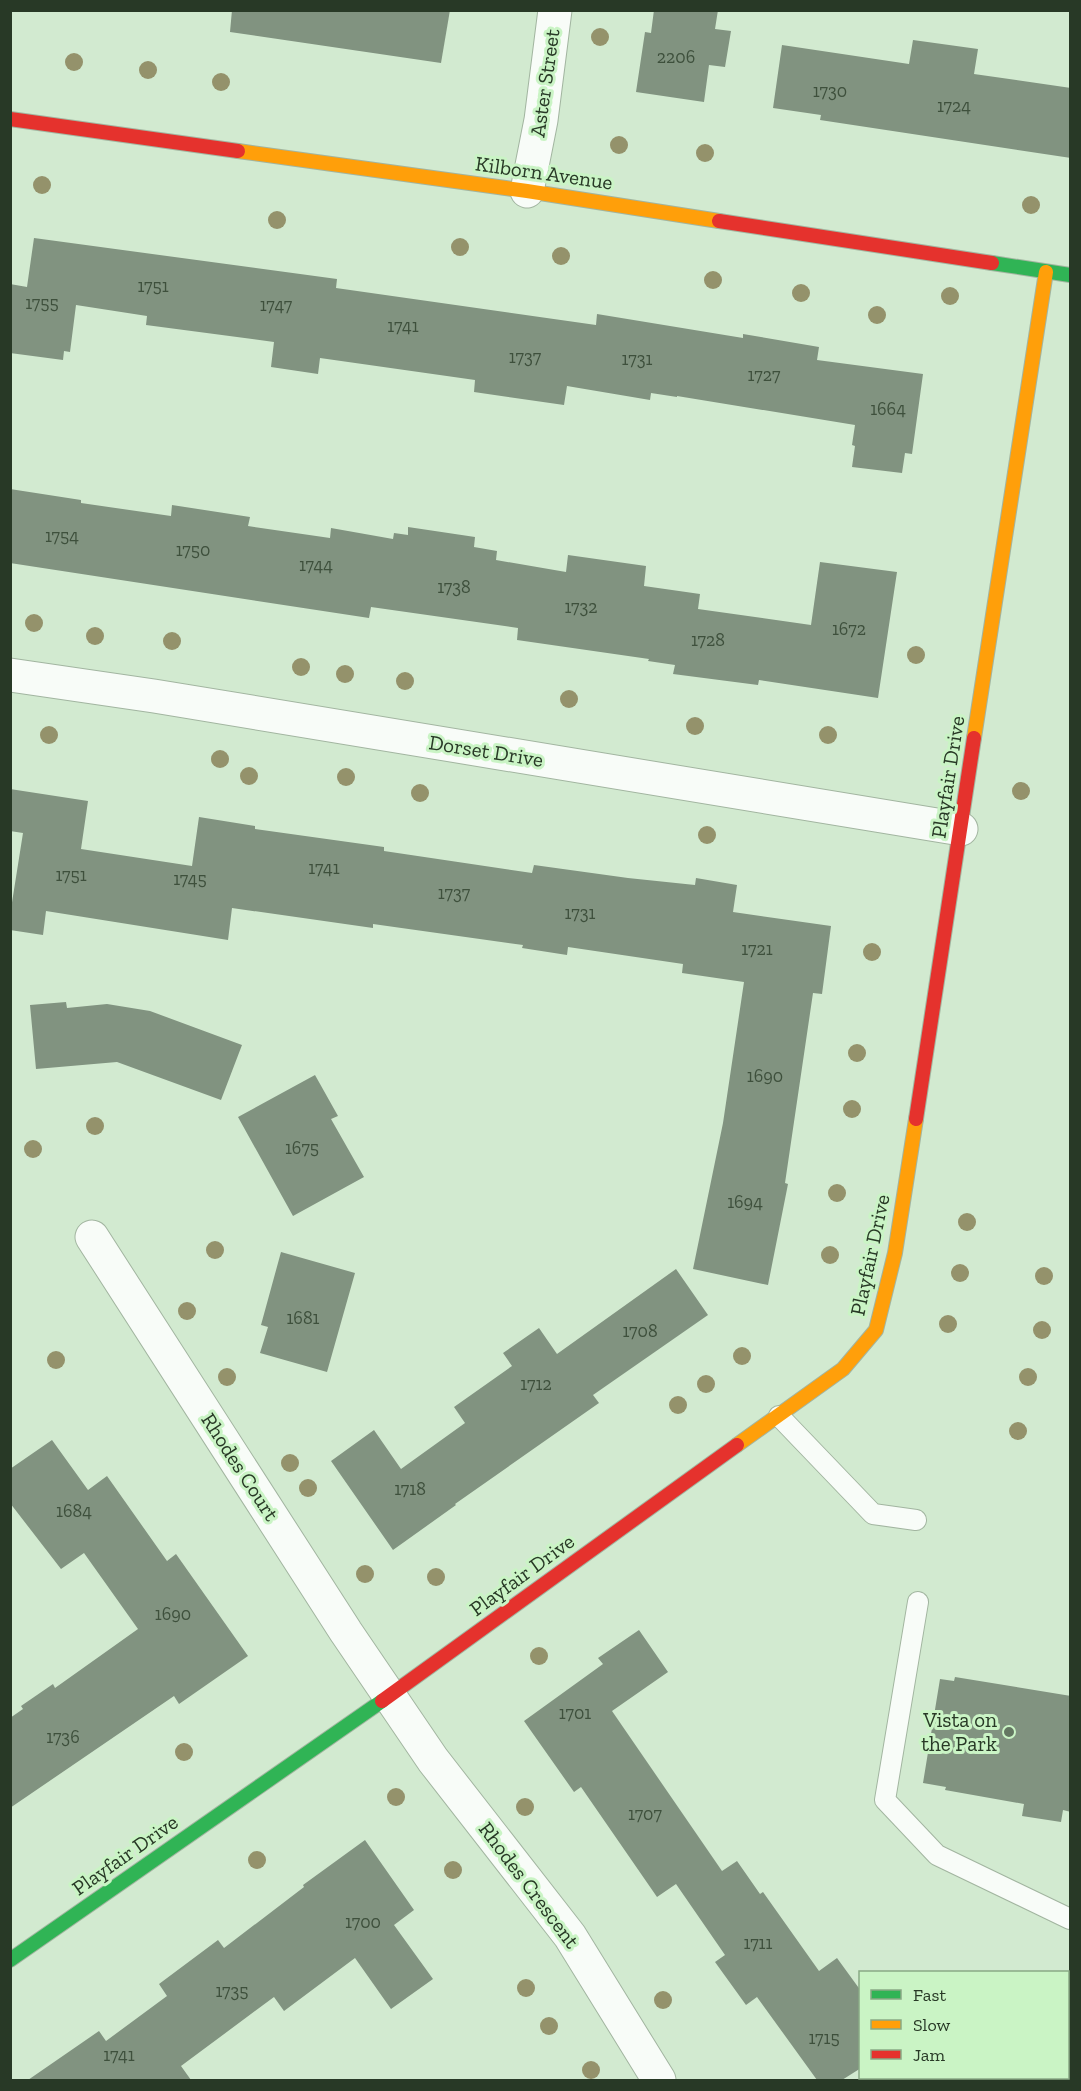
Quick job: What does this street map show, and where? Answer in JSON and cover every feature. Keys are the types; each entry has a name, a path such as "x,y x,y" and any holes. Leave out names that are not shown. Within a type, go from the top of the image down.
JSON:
{"street":[{"name":"Aster Street","path":"527,191 541,120 555,10"},
{"name":"Kilborn Avenue","path":"10,119 527,191 1071,275"},
{"name":"Playfair Drive","path":"10,1960 390,1696 779,1416 843,1369 876,1330 895,1253 1046,272"},
{"name":"Dorset Drive","path":"10,675 154,696 962,829"},
{"name":"Rhodes Court","path":"92,1237 346,1632 390,1696"},
{"name":"Rhodes Crescent","path":"390,1696 433,1760 570,1936 659,2080"}],"lane":[{"path":"779,1416 873,1514 916,1520"},
{"path":"918,1602 885,1800 937,1855 1071,1919"}],"building":[{"path":"232,10 450,10 441,63 230,32"},
{"path":"654,10 718,10 715,29 731,31 725,67 709,65 704,102 636,92 645,32 651,33"},
{"path":"913,40 978,49 974,74 1071,88 1071,158 820,120 821,115 773,108 782,45 909,64"},
{"path":"34,238 337,279 336,288 596,325 597,314 743,338 743,334 819,347 817,360 923,374 912,454 905,453 902,473 852,467 855,425 677,396 651,393 650,400 567,386 564,405 474,392 475,380 320,358 318,374 271,367 274,342 146,325 147,316 76,305 70,352 64,351 63,360 10,353 10,284 27,287"},
{"path":"10,489 81,500 81,503 171,516 172,505 250,517 248,526 330,538 331,528 393,539 394,533 408,535 408,527 475,537 474,547 497,551 496,560 566,572 568,555 646,566 644,586 700,594 698,609 811,625 820,562 897,572 878,698 759,680 758,685 673,674 675,665 648,661 649,659 517,640 518,628 371,607 369,618 10,563"},
{"path":"10,789 88,801 81,849 192,866 199,817 255,826 255,829 384,847 384,851 532,873 534,865 695,885 696,878 737,885 733,912 831,926 822,994 813,993 785,1183 788,1184 768,1285 693,1269 723,1123 744,982 682,973 683,964 568,947 567,955 522,948 523,945 373,924 373,928 232,908 228,940 46,911 43,935 10,930 10,915 23,833 10,831"},
{"path":"66,1002 67,1008 107,1004 150,1011 242,1045 221,1100 117,1062 36,1069 30,1005"},
{"path":"315,1075 338,1116 331,1119 364,1177 293,1216 238,1117"},
{"path":"281,1252 355,1273 327,1372 260,1353 268,1327 261,1325"},
{"path":"676,1269 708,1315 593,1395 599,1403 393,1550 331,1461 374,1430 401,1469 465,1423 454,1407 512,1366 503,1353 539,1328 557,1354"},
{"path":"52,1440 88,1490 107,1476 167,1561 176,1554 248,1656 179,1704 174,1696 10,1808 10,1718 23,1709 21,1706 53,1684 55,1688 138,1629 84,1553 61,1569 10,1503 10,1469"},
{"path":"639,1630 668,1672 612,1711 722,1871 737,1861 760,1894 763,1892 819,1971 837,1958 859,1988 859,2069 842,2080 817,2080 757,1997 746,2005 715,1962 725,1955 676,1884 657,1897 581,1787 574,1792 524,1721 603,1664 598,1658"},
{"name":"Vista on the Park","path":"955,1677 1071,1696 1071,1812 1063,1810 1061,1822 1022,1816 1024,1804 945,1790 946,1787 923,1783 940,1679 954,1681"},
{"path":"365,1840 414,1910 394,1925 433,1979 391,2009 355,1958 284,2011 274,1997 181,2066 191,2080 28,2080 99,2031 106,2041 167,1996 159,1984 218,1940 224,1948 304,1887 303,1885"}],"traffic: fast":[{"path":"992,263 1070,275"},
{"path":"10,1960 382,1701"}],"traffic: slow":[{"path":"238,151 527,191 719,221"},
{"path":"974,738 1046,272"},
{"path":"737,1445 843,1369 876,1330 895,1253 916,1119"}],"traffic: jam":[{"path":"10,119 238,151"},
{"path":"719,221 992,263"},
{"path":"916,1119 974,738"},
{"path":"382,1701 737,1445"}],"place":[{"name":"Vista on the Park","path":"1009,1732"}]}
